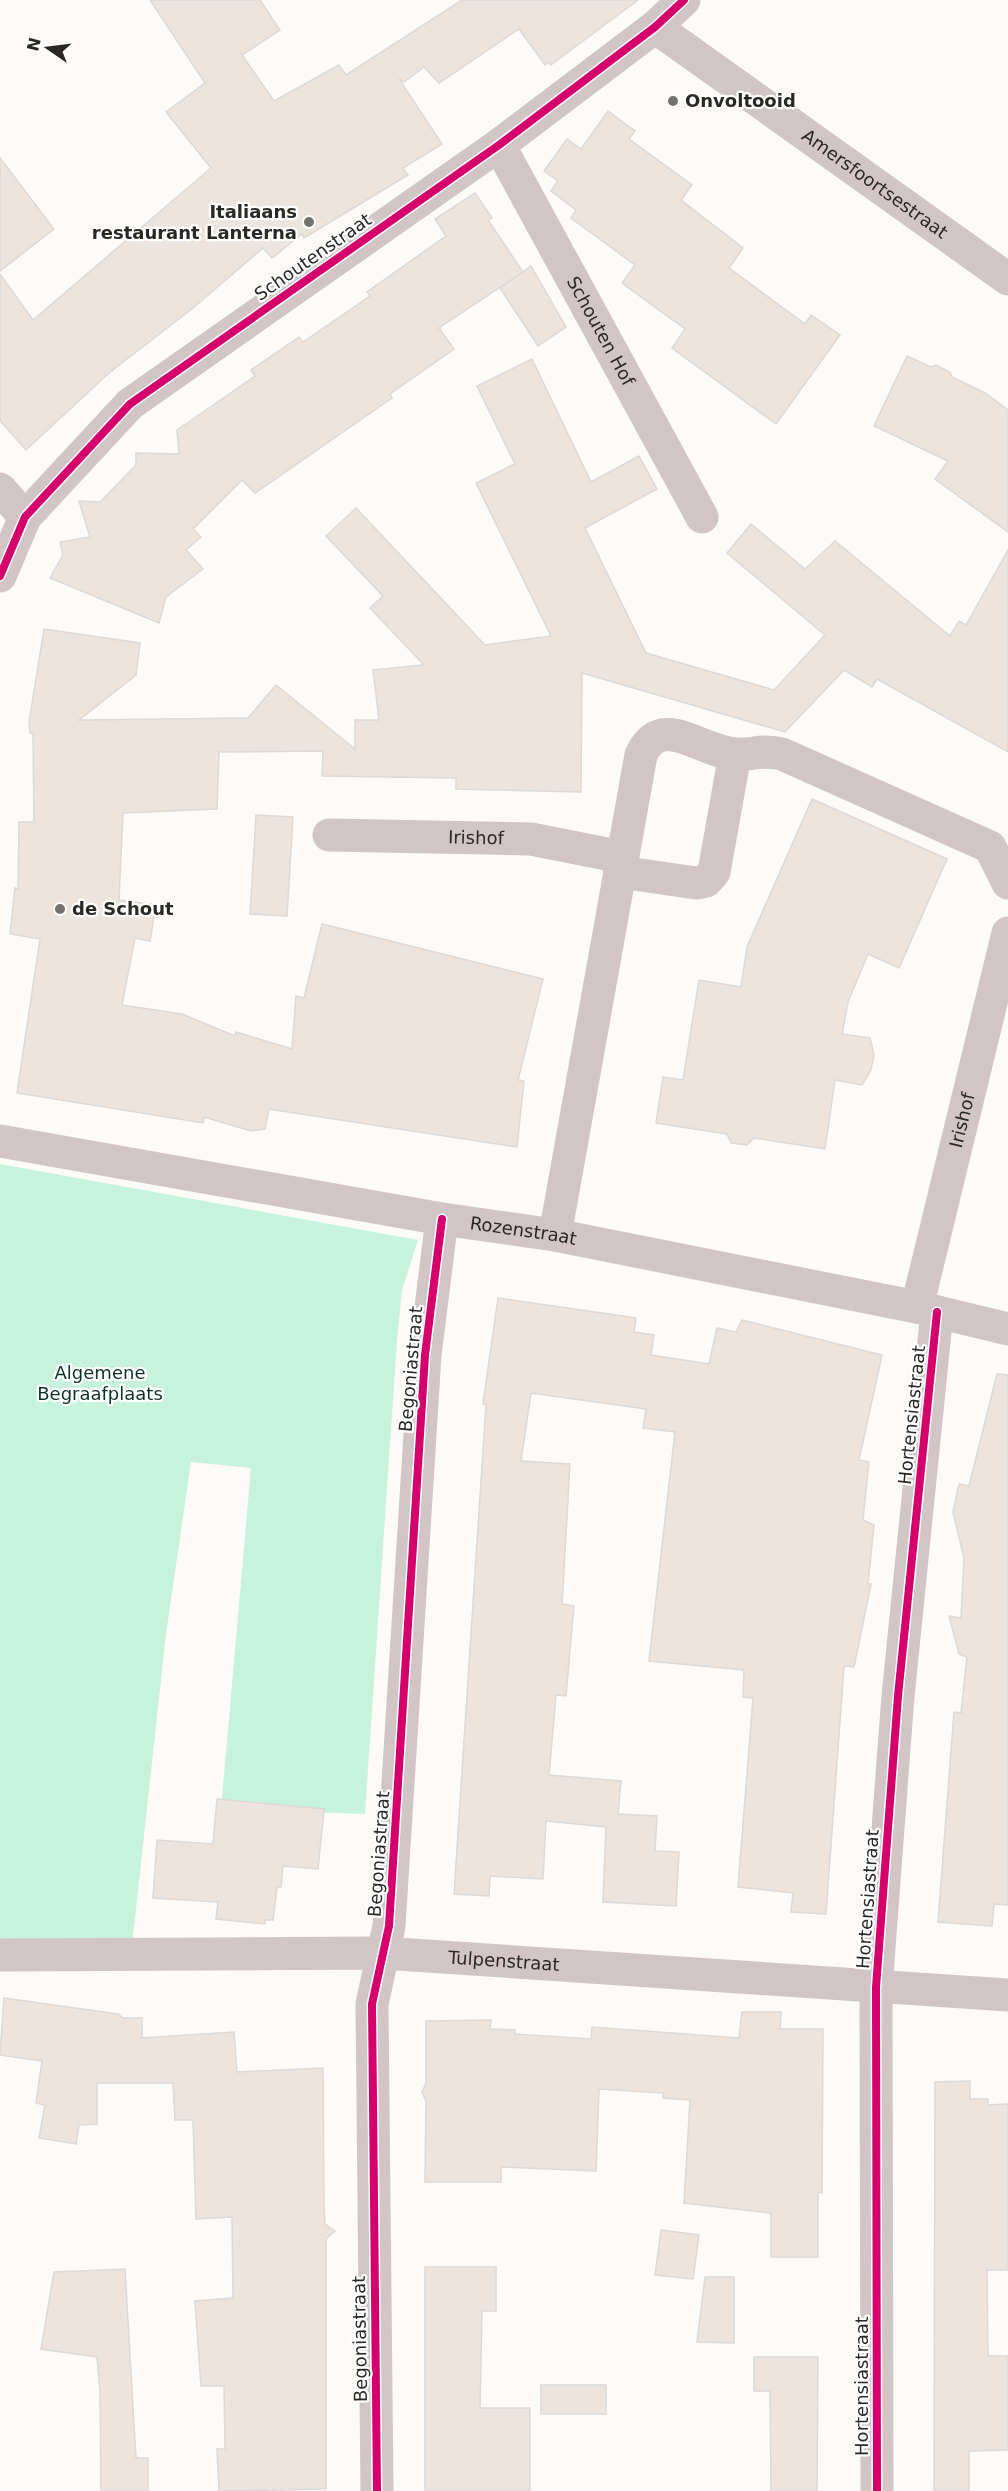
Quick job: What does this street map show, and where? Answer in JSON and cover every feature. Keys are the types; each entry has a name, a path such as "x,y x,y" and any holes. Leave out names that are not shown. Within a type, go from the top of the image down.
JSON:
{"street":[{"name":"Schoutenstraat","path":"0,576 25,517 130,404 499,145 655,27 684,0"},
{"name":"Amersfoortsestraat","path":"655,27 1008,279"},
{"name":"Schouten Hof","path":"499,145 702,517"},
{"path":"0,489 25,517"},
{"path":"555,1235 641,755 646,744 656,735 668,734 735,754 753,751 782,754 990,847 1008,883"},
{"name":"Irishof","path":"329,835 531,839 621,865 696,883 706,881 714,872 735,754"},
{"name":"Irishof","path":"927,1309 1008,933"},
{"name":"Rozenstraat","path":"0,1141 442,1219 555,1235 927,1309 1008,1329"},
{"name":"Begoniastraat","path":"377,2491 372,2004 389,1926 424,1355 442,1219"},
{"name":"Hortensiastraat","path":"877,2491 876,1987 927,1309"},
{"name":"Tulpenstraat","path":"0,1955 382,1953 1008,1995"}],"green space":[{"name":"Algemene Begraafplaats","path":"0,1164 418,1240 402,1290 397,1341 365,1814 221,1809 251,1468 191,1462 166,1634 132,1946 0,1939"}],"building":[{"path":"150,0 260,0 280,30 242,55 274,101 339,65 346,75 462,0 638,0 551,65 549,62 545,65 519,29 439,83 424,67 404,82 399,79 442,144 403,168 408,175 304,238 302,234 272,258 263,248 193,308 109,373 26,450 0,421 0,274 33,320 211,168 166,112 205,83"},
{"path":"608,111 635,131 629,139 692,185 681,200 743,248 729,268 805,324 811,315 840,335 776,424 672,348 685,329 622,283 635,265 571,218 576,210 551,191 558,181 544,171 567,139 581,149"},
{"path":"0,158 54,229 0,271"},
{"path":"475,193 492,218 488,220 523,272 439,328 454,349 390,394 392,398 255,493 242,480 193,529 201,537 186,550 203,569 166,597 159,623 50,578 63,555 60,542 90,537 79,501 100,502 136,465 136,453 179,454 177,430 255,376 251,370 299,337 303,342 370,296 367,292 446,236 435,219"},
{"path":"531,266 566,327 538,346 500,288"},
{"path":"907,356 931,367 936,365 950,372 952,377 985,393 1008,410 1008,532 935,479 948,461 874,426"},
{"path":"532,359 591,482 639,456 657,489 585,528 646,653 774,690 825,635 727,553 751,524 805,569 835,541 950,636 959,621 966,625 1008,550 1008,752 877,679 872,687 844,670 785,732 582,673 581,792 456,789 456,778 322,776 323,751 219,752 217,809 123,813 119,900 156,905 150,941 135,938 122,1005 182,1014 235,1036 236,1032 292,1049 296,996 304,998 322,924 543,979 518,1080 524,1081 517,1147 269,1109 265,1129 251,1131 204,1117 203,1123 17,1093 40,939 10,934 15,888 18,889 19,822 34,822 33,733 30,733 29,722 44,629 140,643 136,675 79,720 248,718 276,685 355,749 355,720 379,720 373,670 424,665 370,608 383,596 326,536 356,508 485,645 551,636 476,483 515,464 477,386"},
{"path":"812,799 947,859 899,968 868,954 848,1002 842,1034 870,1038 874,1055 871,1070 862,1085 835,1080 825,1149 754,1138 747,1145 731,1143 727,1134 656,1123 663,1077 683,1080 699,980 741,987 747,947"},
{"path":"256,815 293,817 287,916 250,914"},
{"path":"498,1298 636,1318 634,1332 654,1335 651,1355 709,1364 717,1328 736,1332 742,1320 882,1355 859,1460 869,1462 863,1520 874,1525 868,1584 871,1584 854,1667 844,1666 826,1914 791,1912 793,1893 738,1887 753,1698 743,1697 744,1670 649,1661 675,1432 643,1428 646,1409 531,1393 521,1461 570,1464 562,1604 574,1606 566,1696 556,1695 549,1775 621,1781 618,1814 657,1816 655,1851 679,1852 676,1906 603,1902 606,1827 546,1821 543,1879 490,1876 489,1896 454,1894 486,1405 483,1404"},
{"path":"997,1374 1008,1375 1008,1905 994,1904 992,1926 938,1922 954,1712 961,1713 967,1657 959,1654 949,1616 961,1618 964,1558 953,1512 959,1484 969,1486"},
{"path":"217,1799 324,1809 318,1869 283,1866 281,1887 277,1887 273,1920 265,1920 265,1924 216,1919 218,1902 153,1898 157,1840 213,1844"},
{"path":"4,1998 118,2014 123,2018 142,2018 142,2038 234,2032 237,2072 323,2068 325,2224 335,2231 326,2239 326,2489 219,2491 217,2449 225,2449 224,2386 201,2386 195,2301 233,2298 232,2217 196,2219 193,2120 175,2120 173,2083 97,2083 97,2124 79,2125 76,2144 39,2138 45,2105 36,2103 42,2061 0,2055"},
{"path":"742,2012 781,2012 780,2029 823,2029 822,2193 818,2192 818,2257 771,2257 771,2213 684,2203 690,2100 663,2098 663,2093 599,2089 596,2171 501,2167 501,2182 425,2182 426,2101 422,2092 426,2083 426,2021 491,2020 490,2029 515,2030 515,2034 591,2039 592,2027 739,2038"},
{"path":"970,2081 970,2099 988,2099 988,2105 1008,2104 1008,2270 987,2270 988,2356 1008,2356 1008,2450 969,2451 969,2491 934,2491 935,2082"},
{"path":"661,2230 699,2235 693,2279 655,2275"},
{"path":"425,2267 496,2267 496,2311 482,2311 480,2408 530,2408 530,2491 425,2491"},
{"path":"125,2269 136,2458 148,2458 148,2491 101,2491 100,2391 97,2357 41,2349 54,2272"},
{"path":"705,2277 734,2277 734,2343 697,2342"},
{"path":"754,2357 818,2357 817,2491 771,2491 770,2391 754,2391"},
{"path":"541,2385 606,2385 606,2414 541,2414"}],"cycle path":[{"path":"0,576 25,517 130,404 499,145 655,27 684,0"},
{"path":"377,2491 372,2004 389,1926 425,1355 442,1219"},
{"path":"877,2491 876,1987 898,1696 937,1312"}],"place":[{"name":"Onvoltooid","path":"673,101"},
{"name":"Italiaans restaurant Lanterna","path":"309,222"},
{"name":"de Schout","path":"60,909"}]}
